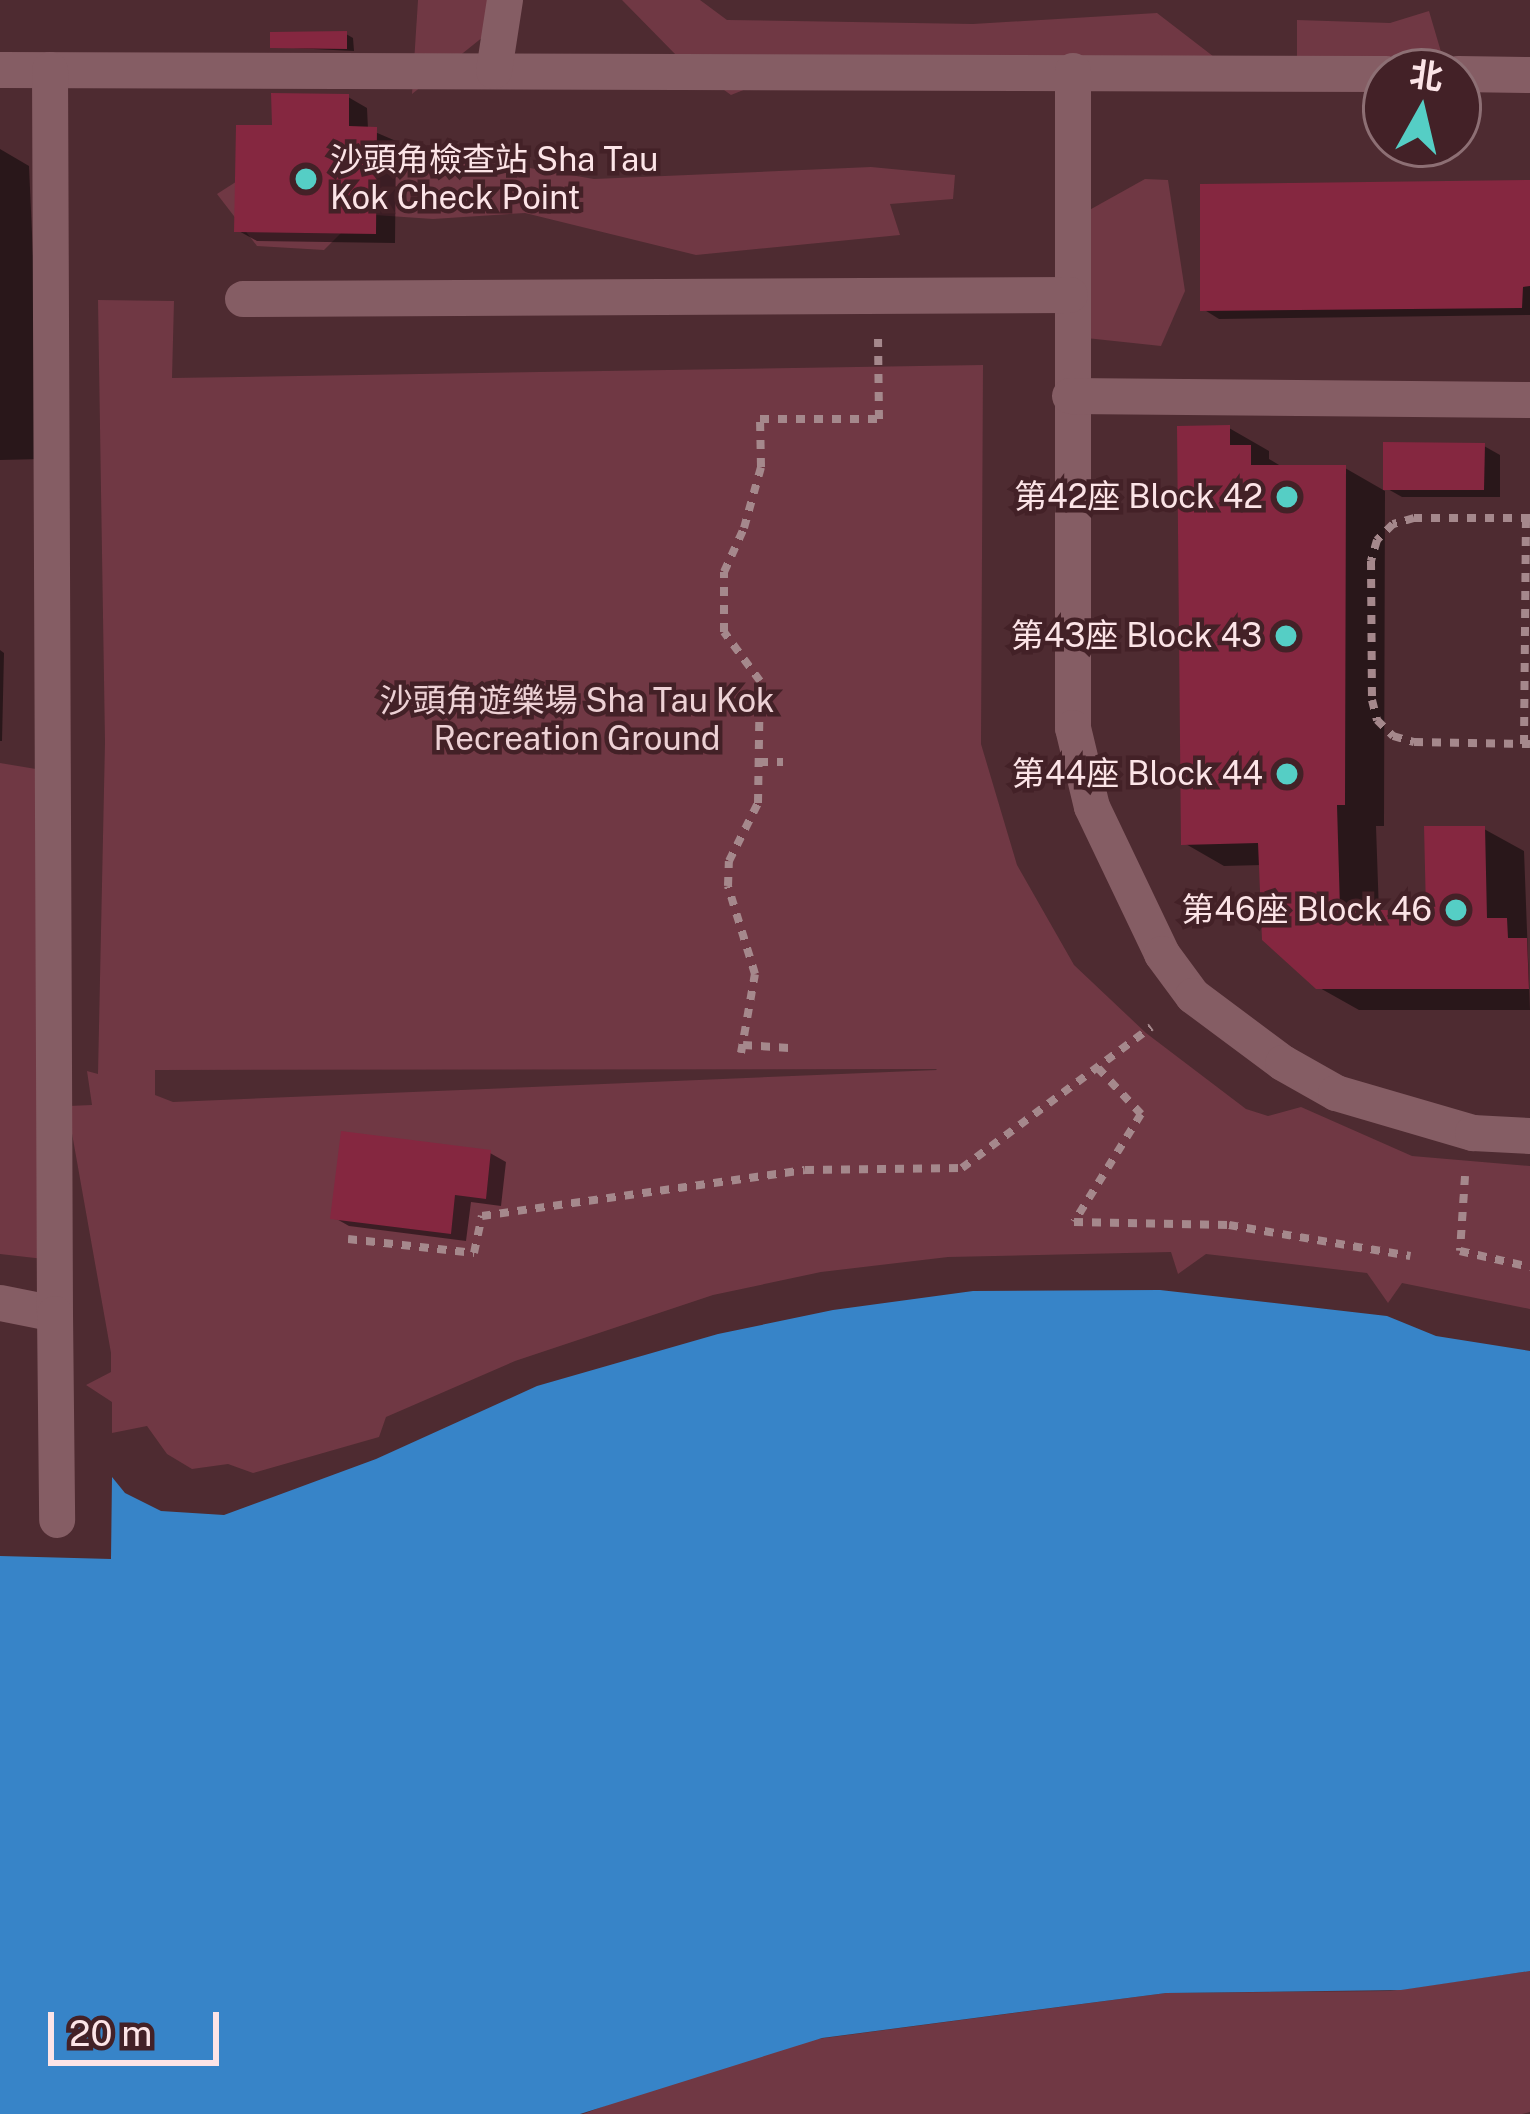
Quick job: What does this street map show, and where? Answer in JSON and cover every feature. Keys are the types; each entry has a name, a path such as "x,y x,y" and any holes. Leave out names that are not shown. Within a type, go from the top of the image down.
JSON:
{"street":[{"path":"494,71 505,0"},
{"path":"1,70 1362,74"},
{"path":"50,70 57,1520"},
{"path":"1073,71 1073,728 1092,807 1162,954 1193,996 1318,1083 1395,1114 1473,1133 1530,1136"},
{"path":"1482,74 1530,75"},
{"path":"243,299 1070,295"},
{"path":"1070,396 1530,400"},
{"path":"0,1303 55,1314"}],"path":[{"path":"789,1048 742,1049 754,974 728,886 729,861 754,820 760,681 724,632 724,572 758,480 760,419 879,419 878,296"},
{"path":"1414,518 1528,518 1527,744 1414,742 1393,736 1377,721 1372,700 1371,561 1377,540 1393,524 1414,518"},
{"path":"759,762 782,762"},
{"path":"348,1240 474,1253 482,1216 805,1170 962,1168 1151,1027"},
{"path":"1098,1067 1141,1114 1074,1222 1229,1225 1410,1256"},
{"path":"1473,1133 1460,1251 1530,1267"}],"green space":[{"path":"418,0 504,0 514,12 412,94"},
{"path":"622,0 700,0 727,20 973,24 1157,13 1218,60 823,58 731,95 677,56"},
{"path":"1429,11 1440,48 1362,48 1362,76 1348,82 1297,57 1297,20 1390,23"},
{"path":"287,149 507,164 594,179 871,167 955,175 953,199 890,204 900,235 696,255 525,213 433,219 360,214 324,250 257,246 217,194"},
{"path":"1145,179 1168,180 1185,291 1161,346 1086,338 1084,213"},
{"name":"沙頭角遊樂場 Sha Tau Kok Recreation Ground","path":"98,300 174,301 172,378 983,365 981,744 1017,865 1074,965 1146,1033 1246,1109 1268,1116 1301,1107 1412,1156 1530,1166 1530,1309 1402,1283 1388,1303 1367,1273 1206,1254 1178,1274 1171,1252 948,1257 821,1272 713,1295 515,1361 386,1417 379,1437 253,1473 228,1464 192,1469 167,1454 147,1426 112,1433 112,1402 86,1385 111,1372 111,1353 68,1111 44,1259 0,1254 0,763 42,770 68,1106 92,1105 87,1071 98,1074 105,742","holes":["936,1069 173,1102 155,1095 155,1070"]},
{"path":"1530,1971 1530,2112 1522,2114 583,2114 764,2046 1166,1993 1390,1991"}],"water":[{"path":"1160,1290 1387,1316 1436,1336 1530,1351 1530,1971 1401,1990 1166,1993 822,2038 580,2114 0,2114 0,1556 111,1559 112,1477 125,1493 161,1511 224,1515 376,1459 537,1386 718,1334 833,1310 973,1291"}],"building":[{"path":"347,31 347,49 270,48 270,32"},
{"name":"沙頭角檢查站 Sha Tau Kok Check Point","path":"271,93 349,94 349,126 377,127 376,234 234,232 236,125 272,125"},
{"path":"1530,180 1530,286 1523,287 1522,308 1200,311 1200,184"},
{"path":"1230,425 1230,445 1251,445 1251,465 1346,465 1345,805 1337,805 1340,909 1426,911 1424,826 1485,826 1487,918 1507,918 1508,938 1527,938 1529,989 1316,989 1262,940 1258,843 1181,845 1177,426"},
{"path":"1383,442 1485,443 1484,490 1383,490"},
{"path":"341,1131 491,1150 486,1199 455,1195 451,1234 330,1219"}],"place":[{"name":"沙頭角檢查站 Sha Tau Kok Check Point","path":"306,179"},
{"name":"第42座 Block 42","path":"1287,497"},
{"name":"第43座 Block 43","path":"1286,636"},
{"name":"第44座 Block 44","path":"1287,774"},
{"name":"第46座 Block 46","path":"1456,910"}]}
